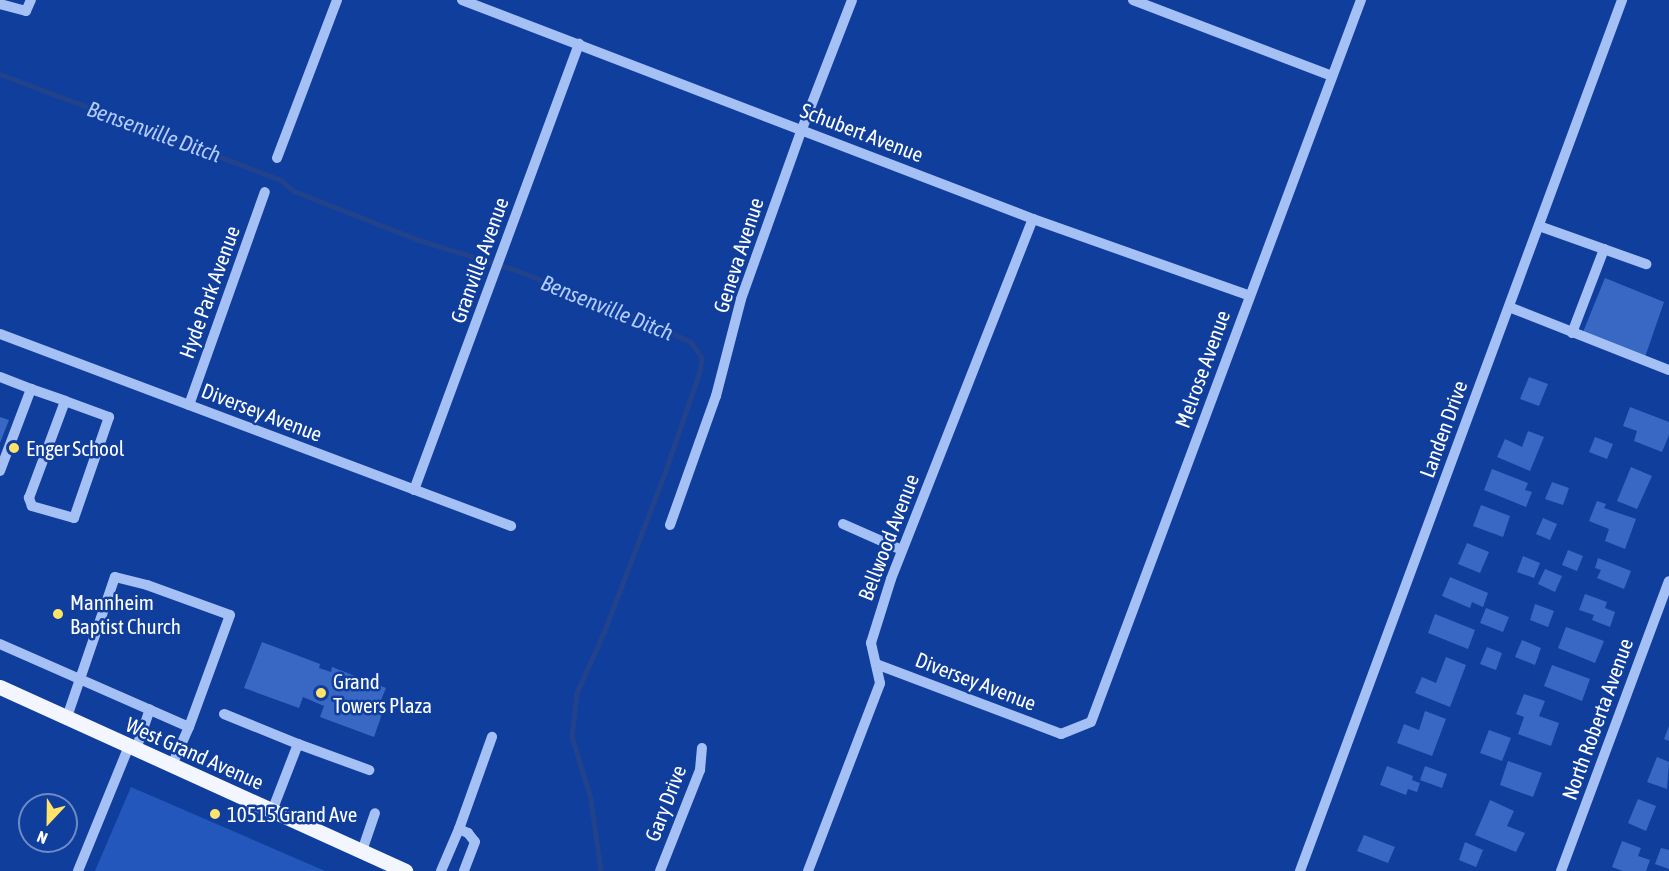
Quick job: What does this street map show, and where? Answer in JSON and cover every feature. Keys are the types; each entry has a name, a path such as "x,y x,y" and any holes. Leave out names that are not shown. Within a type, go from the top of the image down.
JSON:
{"main road":[{"name":"West Grand Avenue","path":"0,687 405,871"}],"street":[{"path":"0,4 26,11 31,0"},
{"path":"278,158 337,0"},
{"name":"Schubert Avenue","path":"462,0 1033,219 1250,296"},
{"name":"Geneva Avenue","path":"670,525 716,396 741,299 802,129 852,0"},
{"path":"1133,0 1332,76"},
{"name":"Melrose Avenue","path":"1061,734 1091,722 1360,0"},
{"name":"Landen Drive","path":"1300,871 1622,0"},
{"name":"Granville Avenue","path":"414,490 494,279 579,44"},
{"name":"Hyde Park Avenue","path":"189,405 266,192"},
{"name":"Bellwood Avenue","path":"808,871 880,683 871,643 902,550 1033,219"},
{"path":"1539,226 1646,264"},
{"path":"1572,333 1604,249"},
{"path":"1509,307 1572,333 1668,367"},
{"name":"Diversey Avenue","path":"0,334 511,526"},
{"path":"0,377 109,417 74,518 32,506 29,498 65,401"},
{"path":"0,471 31,388"},
{"path":"843,525 902,550"},
{"path":"67,717 115,577 147,585 230,615 172,765"},
{"name":"North Roberta Avenue","path":"1561,871 1669,581"},
{"path":"0,644 189,726"},
{"name":"Diversey Avenue","path":"876,664 1061,734"},
{"path":"78,871 150,709"},
{"path":"224,714 369,770"},
{"path":"441,871 459,829 492,737"},
{"path":"272,810 298,744"},
{"name":"Gary Drive","path":"660,871 700,770 702,748"},
{"path":"362,851 375,813"},
{"path":"459,829 468,833 475,842 464,871"}],"shaded area":[{"path":"131,787 325,871 95,871"}],"building":[{"path":"1605,278 1664,302 1645,357 1583,332"},
{"path":"1529,377 1548,384 1539,406 1520,399"},
{"path":"1630,407 1669,422 1669,435 1662,452 1634,441 1637,431 1623,426"},
{"path":"0,417 9,420 0,443"},
{"path":"1528,431 1544,437 1530,471 1497,457 1505,439 1522,447"},
{"path":"1595,437 1613,444 1607,459 1589,452"},
{"path":"1631,467 1652,476 1637,509 1617,501"},
{"path":"1492,469 1528,483 1525,490 1532,492 1526,507 1484,490"},
{"path":"1552,482 1569,488 1563,505 1545,499"},
{"path":"1597,501 1606,504 1604,508 1636,519 1625,549 1605,541 1609,529 1589,521"},
{"path":"1481,505 1510,516 1503,537 1473,526"},
{"path":"1543,518 1557,524 1550,540 1536,534"},
{"path":"1467,543 1489,552 1480,573 1458,564"},
{"path":"1568,550 1583,556 1577,571 1562,565"},
{"path":"1523,556 1540,563 1534,578 1517,572"},
{"path":"1598,558 1631,571 1624,589 1597,578 1601,570 1595,568"},
{"path":"1545,569 1562,576 1555,592 1538,584"},
{"path":"1450,577 1488,593 1483,607 1472,602 1470,608 1442,596"},
{"path":"1585,594 1607,602 1605,608 1615,612 1610,627 1592,620 1594,615 1579,610"},
{"path":"1535,604 1554,611 1548,627 1530,620"},
{"path":"1486,608 1509,617 1503,632 1480,623"},
{"path":"1435,614 1475,630 1468,649 1428,633"},
{"path":"1566,627 1604,641 1595,663 1558,648"},
{"path":"1522,640 1541,648 1535,665 1515,657"},
{"name":"Grand Towers Plaza","path":"262,642 320,664 319,668 331,672 332,667 386,688 376,712 382,714 374,737 320,717 324,706 303,697 299,708 244,688"},
{"path":"1487,647 1502,653 1496,670 1480,664"},
{"path":"1446,657 1466,665 1450,707 1415,693 1422,677 1436,683"},
{"path":"1552,665 1590,679 1582,701 1544,686"},
{"path":"1524,694 1545,701 1539,716 1559,723 1551,746 1518,734 1524,717 1516,714"},
{"path":"1425,711 1446,719 1432,756 1397,743 1404,724 1419,730"},
{"path":"1669,726 1669,741 1664,739"},
{"path":"1489,730 1511,738 1502,761 1480,753"},
{"path":"1657,757 1669,762 1667,789 1647,782"},
{"path":"1508,761 1542,773 1533,797 1500,785"},
{"path":"1387,766 1413,776 1412,780 1420,783 1417,792 1408,789 1406,795 1380,785"},
{"path":"1425,766 1447,774 1442,788 1420,780"},
{"path":"1638,799 1656,806 1646,831 1628,823"},
{"path":"1490,800 1514,811 1507,826 1525,833 1516,852 1475,835"},
{"path":"1364,835 1395,847 1388,863 1357,851"},
{"path":"1622,841 1641,848 1638,856 1650,860 1646,871 1623,871 1612,867"},
{"path":"1465,842 1483,850 1476,867 1459,860"},
{"path":"1661,848 1669,850 1669,869 1655,864"}],"waterway":[{"name":"Bensenville Ditch","path":"0,74 248,167 282,181 294,191 419,240 516,270 646,321 691,342 702,358 700,372 664,476 604,633 577,693 572,736 591,799 601,871"}],"place":[{"name":"Enger School","path":"14,448"},
{"name":"Mannheim Baptist Church","path":"58,614"},
{"name":"Grand Towers Plaza","path":"321,693"},
{"name":"10515 Grand Ave","path":"215,814"}]}
